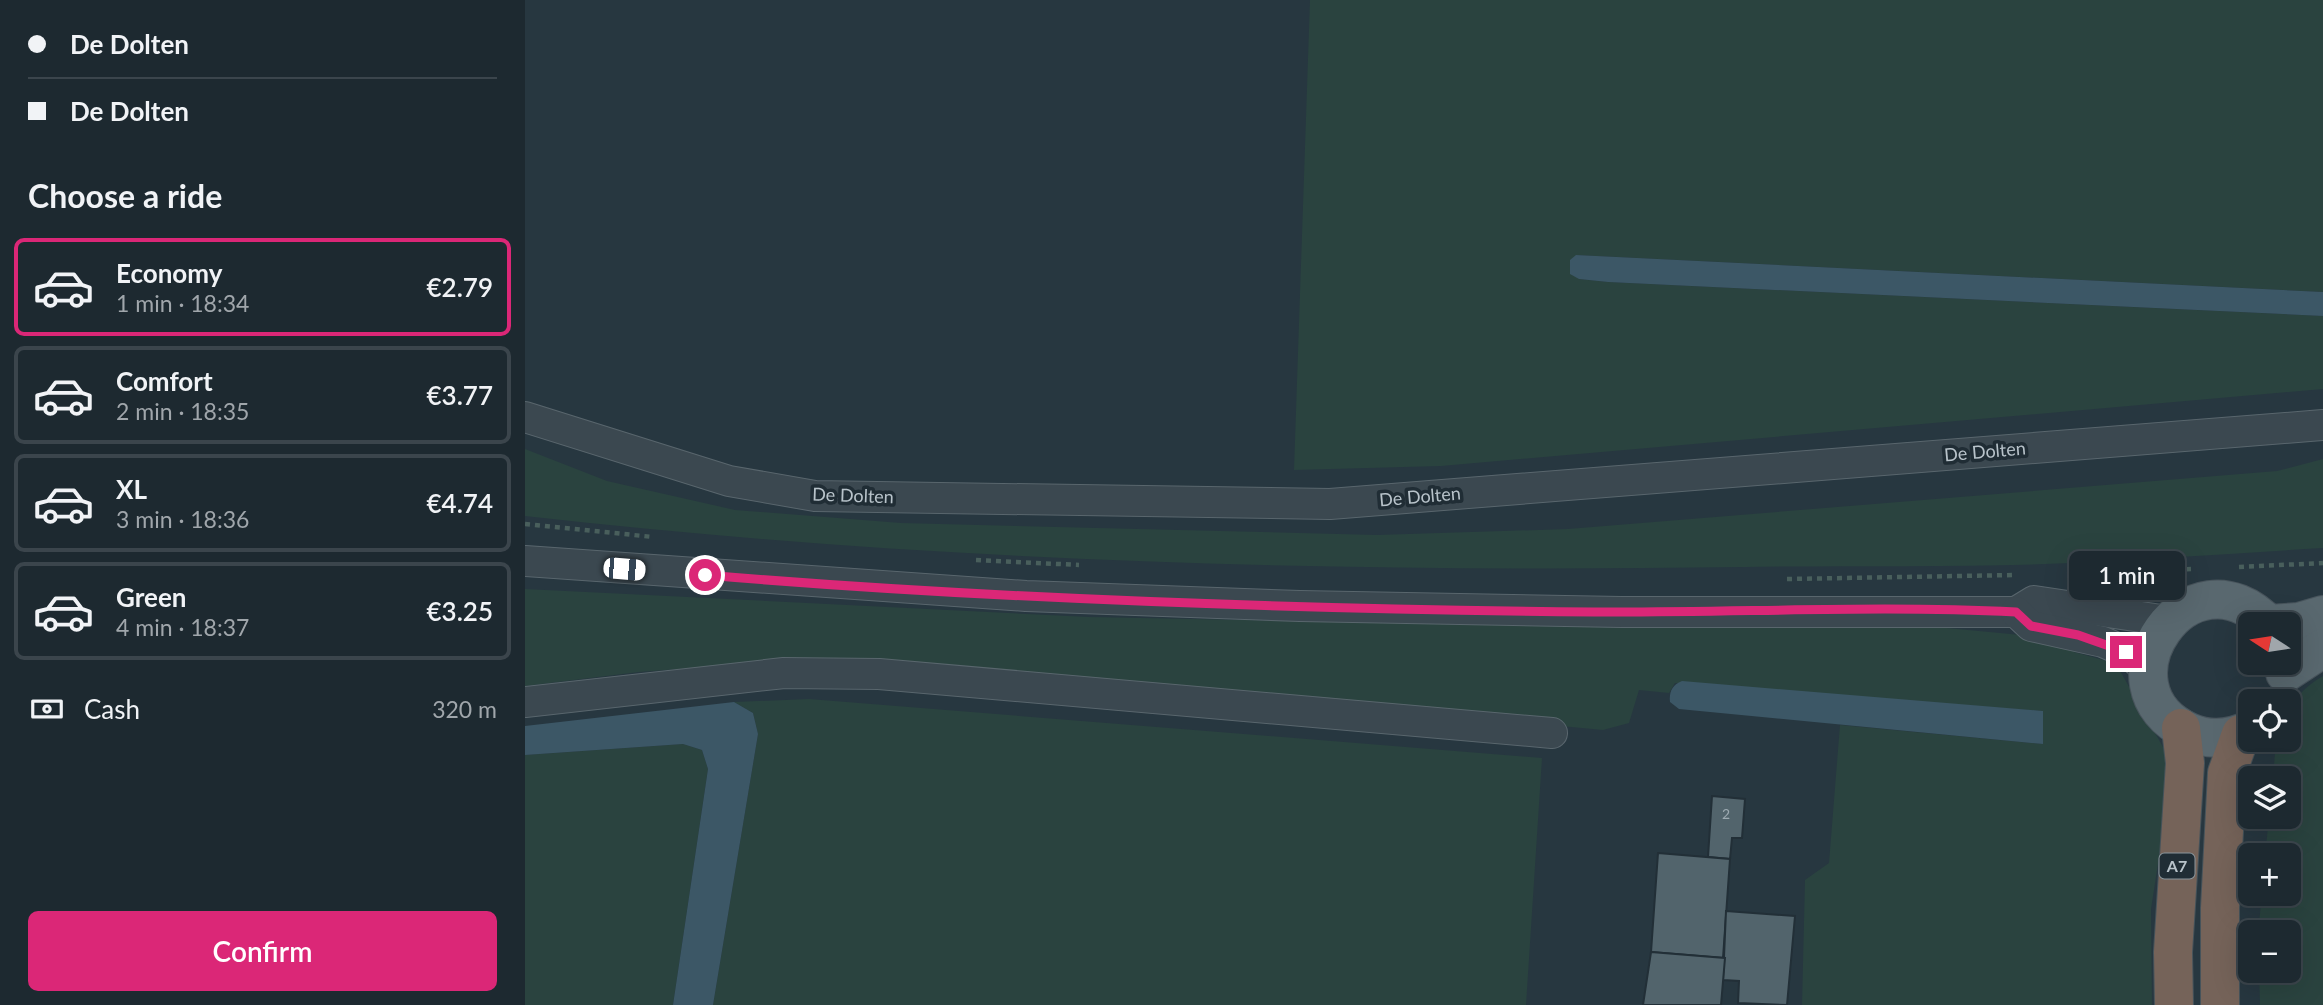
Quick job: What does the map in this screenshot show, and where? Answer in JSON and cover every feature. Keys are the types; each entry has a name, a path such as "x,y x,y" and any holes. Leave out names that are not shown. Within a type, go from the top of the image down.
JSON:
{"highway":[{"name":"A7","path":"2174,1005 2173,952 2185,763 2181,728"},
{"path":"2220,1005 2220,908 2227,773 2238,749"}],"main road":[{"path":"2238,733 2210,738 2181,728 2159,706 2150,684 2148,669 2153,643 2168,621 2184,609 2214,600 2244,606 2252,612"},
{"path":"2301,621 2323,615"},
{"path":"2283,679 2323,648"}],"street":[{"name":"De Dolten","path":"525,417 717,478 774,491 856,498 1259,505 1329,504 2323,425"},
{"path":"525,561 1026,596 1300,606 1595,612 2016,612 2034,601 2168,621"},
{"path":"2016,612 2031,626 2103,642 2126,652 2148,669"},
{"path":"525,702 784,673 880,674 1552,733"}],"path":[{"path":"525,524 612,531 663,539"},
{"path":"962,559 1085,565"},
{"path":"2234,567 2323,563"},
{"path":"2053,574 2192,569"},
{"path":"1783,579 2025,575"}],"green space":[{"path":"1310,0 2323,0 2323,292 1576,255 1579,279 1608,282 2323,316 2323,389 1441,466 1294,470"},
{"path":"525,449 607,481 735,510 901,523 1377,535 1568,529 2277,471 2323,459 2323,548 2029,565 1591,568 1286,566 981,554 677,532 525,516"},
{"path":"525,589 1089,617 1452,624 1947,628 2021,635 2075,646 2074,652 2107,661 2119,669 2163,747 2167,763 2164,825 2151,909 2152,1005 1802,1005 1805,880 1829,863 1840,725 2043,744 2042,711 1675,683 1669,693 1639,690 1629,723 1603,730 1373,708 787,661 639,672 525,686"},
{"path":"2323,676 2323,1005 2260,1005 2259,983 2301,983 2301,920 2259,920 2261,906 2301,906 2301,843 2266,843 2268,829 2301,829 2301,766 2274,766 2275,752 2301,752 2301,693"},
{"path":"809,699 1542,758 1526,1005 713,1005 758,734 753,713 734,702"},
{"path":"683,744 702,750 708,769 673,1005 525,1005 525,755"}],"water":[{"path":"1576,255 2323,292 2323,316 1608,282 1579,279 1570,274 1570,260"},
{"path":"1682,681 2043,711 2043,744 1679,709 1670,702 1670,695 1672,689"},
{"path":"734,702 753,713 758,734 713,1005 673,1005 708,769 702,750 683,744 525,755 525,726"}],"building":[{"path":"1712,796 1745,799 1742,838 1732,838 1730,859 1708,857"},
{"path":"1658,853 1730,859 1723,958 1651,952"},
{"path":"1726,911 1795,916 1787,1005 1738,1003 1739,981 1723,980"},
{"path":"1651,952 1725,958 1721,1005 1643,1005"}],"route":[{"path":"705,575 1026,596 1300,606 1595,612 1986,610 2016,612 2031,626 2078,635 2126,652"}]}
